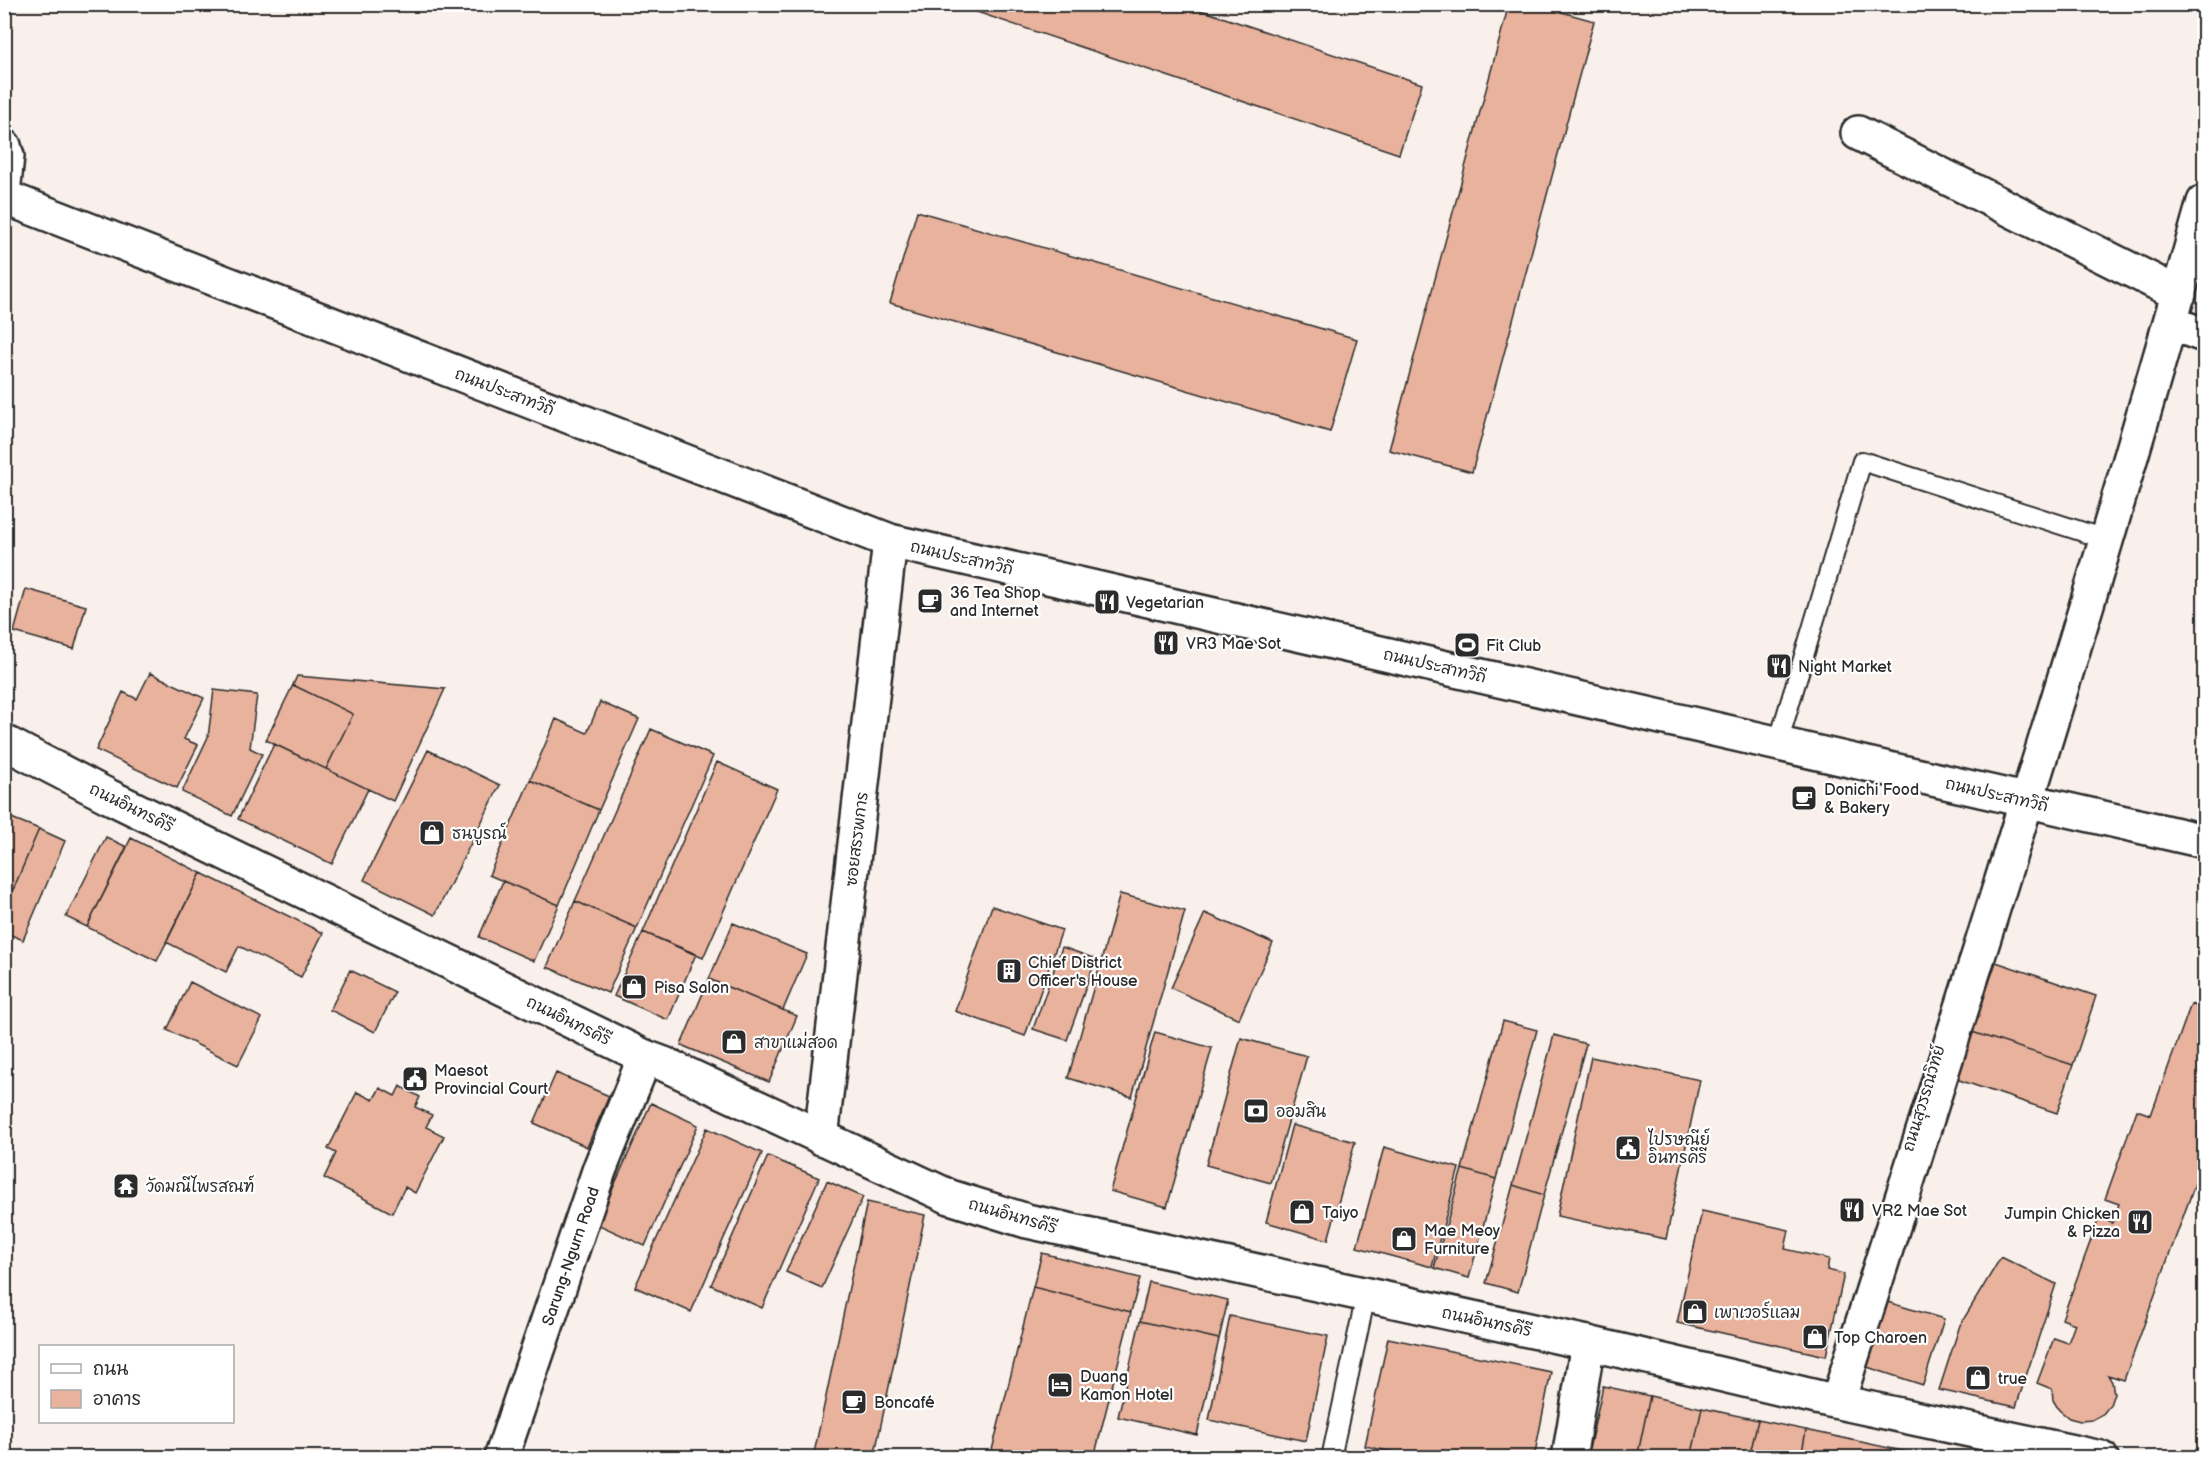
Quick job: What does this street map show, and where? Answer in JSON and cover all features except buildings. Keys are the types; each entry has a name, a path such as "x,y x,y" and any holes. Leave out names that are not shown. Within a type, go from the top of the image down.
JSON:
{"street":[{"path":"1858,133 2174,308 2205,335"},
{"path":"4,146 8,156 4,184"},
{"name":"ถนนประสาทวิถี","path":"4,197 890,541 2205,841"},
{"name":"ถนนสุวรรณวิทย์","path":"1834,1400 2021,799 2105,539 2205,202"},
{"name":"ซอยสรรพการ","path":"821,1138 890,541"},
{"name":"ถนนอินทรคีรี","path":"4,742 108,796 645,1057 950,1197 1026,1221 1588,1343 1834,1400 2101,1458"},
{"name":"Sarung-Ngurn Road","path":"501,1458 600,1168 645,1057"},
{"path":"1569,1458 1588,1343"}],"lane":[{"path":"1778,743 1862,461 2105,539"},
{"path":"1331,1458 1366,1295"}],"place":[{"name":"36 Tea Shop and Internet","path":"930,601"},
{"name":"Vegetarian","path":"1107,602"},
{"name":"VR3 Mae Sot","path":"1166,643"},
{"name":"Fit Club","path":"1467,645"},
{"name":"Night Market","path":"1779,666"},
{"name":"Donichi Food & Bakery","path":"1804,798"},
{"name":"ธนบูรณ์","path":"432,833"},
{"name":"Chief District Officer's House","path":"1009,971"},
{"name":"Pisa Salon","path":"634,987"},
{"name":"สาขาแม่สอด","path":"734,1042"},
{"name":"Maesot Provincial Court","path":"415,1079"},
{"name":"ออมสิน","path":"1256,1111"},
{"name":"ไปรษณีย์ อินทรคีรี","path":"1628,1148"},
{"name":"วัดมณีไพรสณฑ์","path":"126,1186"},
{"name":"VR2 Mae Sot","path":"1852,1210"},
{"name":"Taiyo","path":"1302,1212"},
{"name":"Jumpin Chicken & Pizza","path":"2140,1222"},
{"name":"Mae Meoy Furniture","path":"1404,1239"},
{"name":"เพาเวอร์แลม","path":"1695,1312"},
{"name":"Top Charoen","path":"1815,1337"},
{"name":"true","path":"1978,1378"},
{"name":"Duang Kamon Hotel","path":"1060,1385"},
{"name":"Boncafé","path":"854,1402"}]}
